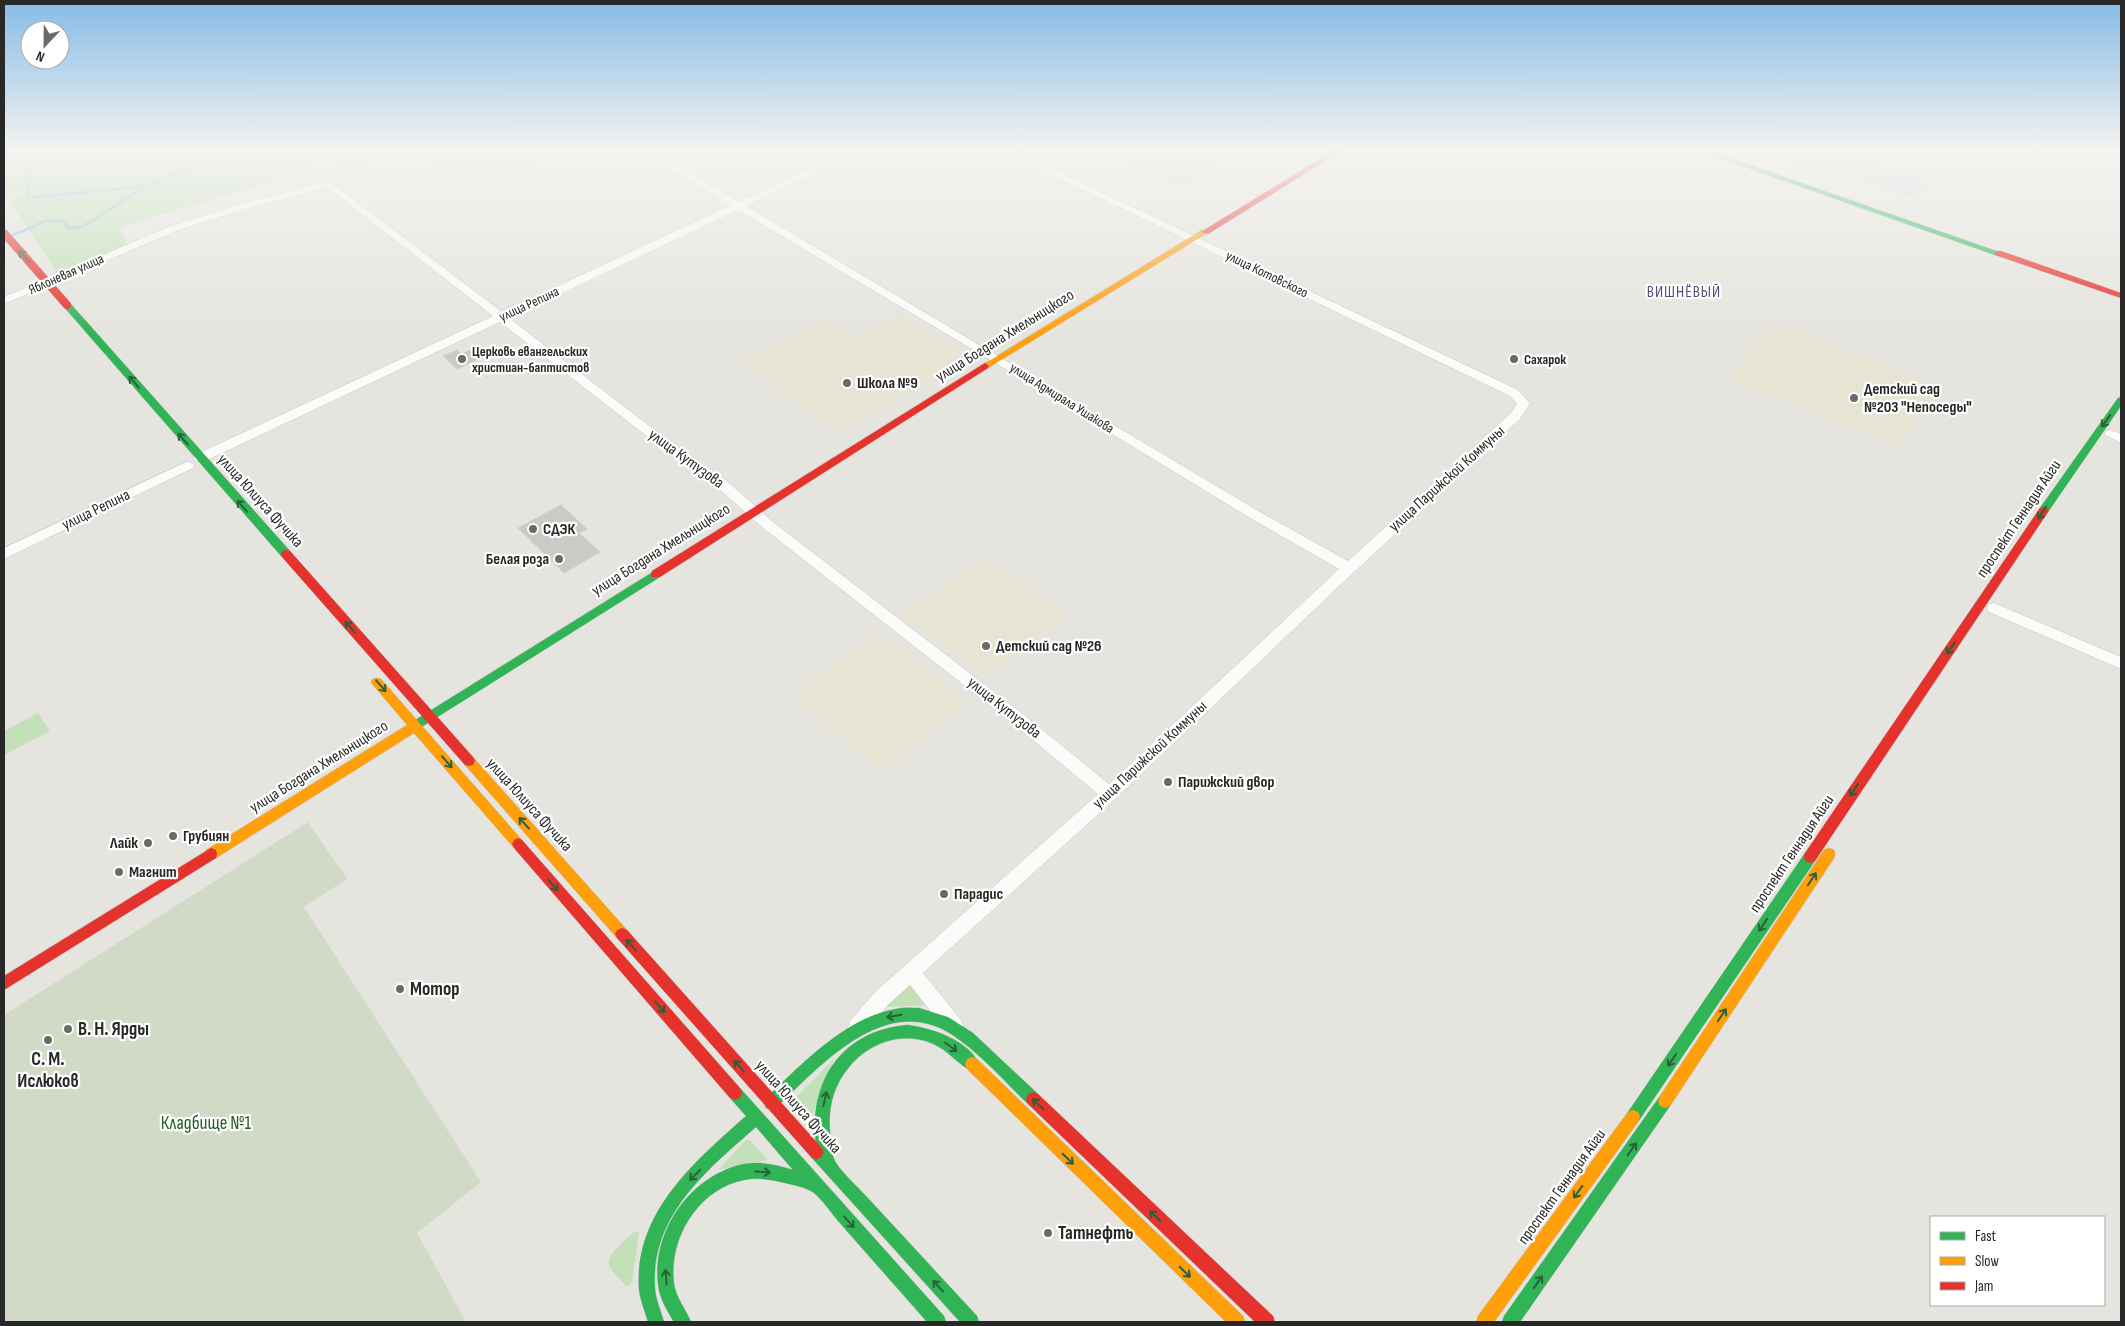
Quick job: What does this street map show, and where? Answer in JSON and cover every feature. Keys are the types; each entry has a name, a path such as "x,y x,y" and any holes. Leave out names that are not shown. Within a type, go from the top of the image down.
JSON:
{"main road":[{"name":"улица Богдана Хмельницкого","path":"4,984 753,511 1237,212"},
{"path":"1878,212 2121,296"},
{"name":"улица Юлиуса Фучика","path":"4,233 200,458 771,1103 971,1322"},
{"path":"4,249 48,302"},
{"name":"проспект Геннадия Айги","path":"1484,1322 1647,1097 1991,607 2069,472 2121,400"},
{"name":"проспект Геннадия Айги","path":"2065,501 2116,437 2121,418"},
{"name":"улица Юлиуса Фучика","path":"368,672 756,1117 938,1322"},
{"name":"проспект Геннадия Айги","path":"1510,1322 1661,1108 1835,846"},
{"path":"852,1032 875,1020 893,1015 910,1014 941,1021 956,1030 978,1047 1266,1322"},
{"name":"улица Парижской Коммуны","path":"771,1103 852,1032"},
{"path":"827,1164 823,1140 824,1104 830,1082 847,1057 871,1039 885,1034 917,1032 934,1036 948,1044 966,1059 1237,1322"},
{"path":"656,1322 648,1303 646,1262 655,1230 673,1198 756,1117"},
{"path":"683,1322 670,1298 665,1277 667,1251 675,1228 688,1207 723,1177 743,1172 766,1171 817,1186"}],"street":[{"name":"Яблоневая улица","path":"4,301 175,228 226,212"},
{"name":"улица Кутузова","path":"365,212 657,438 723,485 753,511 1017,718 1109,794"},
{"name":"улица Репина","path":"200,458 725,212"},
{"name":"улица Адмирала Ушакова","path":"748,212 1349,568"},
{"name":"улица Котовского","path":"1136,212 1514,393 1524,403"},
{"name":"улица Парижской Коммуны","path":"852,1032 882,998 1109,794 1349,568 1516,416 1524,403"},
{"name":"улица Репина","path":"4,554 188,465"},
{"path":"1991,607 2121,663"},
{"path":"912,972 956,1030"}],"shaded area":[{"name":"Школа №9","path":"898,314 966,357 838,432 742,362 826,318 855,337"},
{"name":"Детский сад №203 \"Непоседы\"","path":"1786,325 1937,386 1925,410 1899,447 1727,378 1772,328 1780,331"},
{"name":"Детский сад №26","path":"983,557 1067,613 987,678 903,613"},
{"path":"878,632 967,702 882,771 793,695"}],"green space":[{"path":"17,212 171,212 124,226 120,230 128,245 59,276"},
{"path":"38,713 50,731 4,755 4,731"},
{"name":"Кладбище №1","path":"308,822 347,879 304,907 481,1182 417,1233 466,1322 4,1322 4,1015"},
{"path":"908,983 929,1005 886,1006"},
{"path":"834,1059 811,1118 796,1103 797,1096"},
{"path":"746,1140 750,1140 768,1160 718,1170"},
{"path":"637,1231 639,1233 632,1282 629,1286 625,1285 612,1271 609,1263 613,1253 627,1238"}],"building":[{"name":"Церковь евангельских христиан-баптистов","path":"477,347 486,355 457,369 443,356 457,350 461,354"},
{"path":"561,505 587,529 579,533 600,552 564,573 518,528"}],"waterway":[{"path":"13,235 48,220 64,222 69,228 82,227 106,212"}],"traffic: fast":[{"path":"1879,212 1998,253"},
{"path":"67,305 286,554"},
{"path":"2044,510 2121,400"},
{"path":"416,725 656,574"},
{"path":"1633,1117 1810,857"},
{"path":"771,1103 806,1070 849,1036 872,1023 895,1015 919,1014 943,1022 956,1029 991,1057 1033,1099"},
{"path":"827,1164 822,1121 825,1096 839,1067 862,1045 892,1033 924,1034 944,1042 972,1064"},
{"path":"735,1093 938,1322"},
{"path":"1510,1322 1665,1101"},
{"path":"656,1322 647,1289 647,1262 653,1237 665,1213 680,1191 717,1152 756,1117"},
{"path":"816,1152 971,1322"},
{"path":"683,1322 669,1294 666,1284 665,1266 668,1247 675,1230 684,1213 696,1198 710,1186 727,1177 753,1171 789,1176 815,1185"}],"traffic: slow":[{"path":"985,366 1205,232"},
{"path":"377,682 518,844"},
{"path":"211,854 415,726"},
{"path":"469,761 622,934"},
{"path":"1665,1101 1829,854"},
{"path":"972,1064 1237,1322"},
{"path":"1484,1322 1633,1117"}],"traffic: jam":[{"path":"1205,232 1238,212"},
{"path":"4,233 67,305"},
{"path":"1998,253 2121,296"},
{"path":"656,574 985,366"},
{"path":"1810,857 2044,510"},
{"path":"286,554 469,761"},
{"path":"518,844 735,1093"},
{"path":"4,984 211,854"},
{"path":"622,934 816,1152"},
{"path":"1033,1099 1267,1322"}],"place":[{"name":"Церковь евангельских христиан-баптистов","path":"462,359"},
{"name":"Сахарок","path":"1514,359"},
{"name":"Школа №9","path":"847,383"},
{"name":"Детский сад №203 \"Непоседы\"","path":"1854,398"},
{"name":"СДЭК","path":"533,529"},
{"name":"Белая роза","path":"559,559"},
{"name":"Детский сад №26","path":"986,646"},
{"name":"Парижский двор","path":"1168,782"},
{"name":"Грубиян","path":"173,836"},
{"name":"Лайк","path":"148,843"},
{"name":"Магнит","path":"119,872"},
{"name":"Парадис","path":"944,894"},
{"name":"Мотор","path":"400,989"},
{"name":"В. Н. Ярды","path":"68,1029"},
{"name":"С. М. Ислюков","path":"48,1040"},
{"name":"Татнефть","path":"1048,1233"}],"district":[{"name":"ВИШНЁВЫЙ","path":"1684,292"}]}
